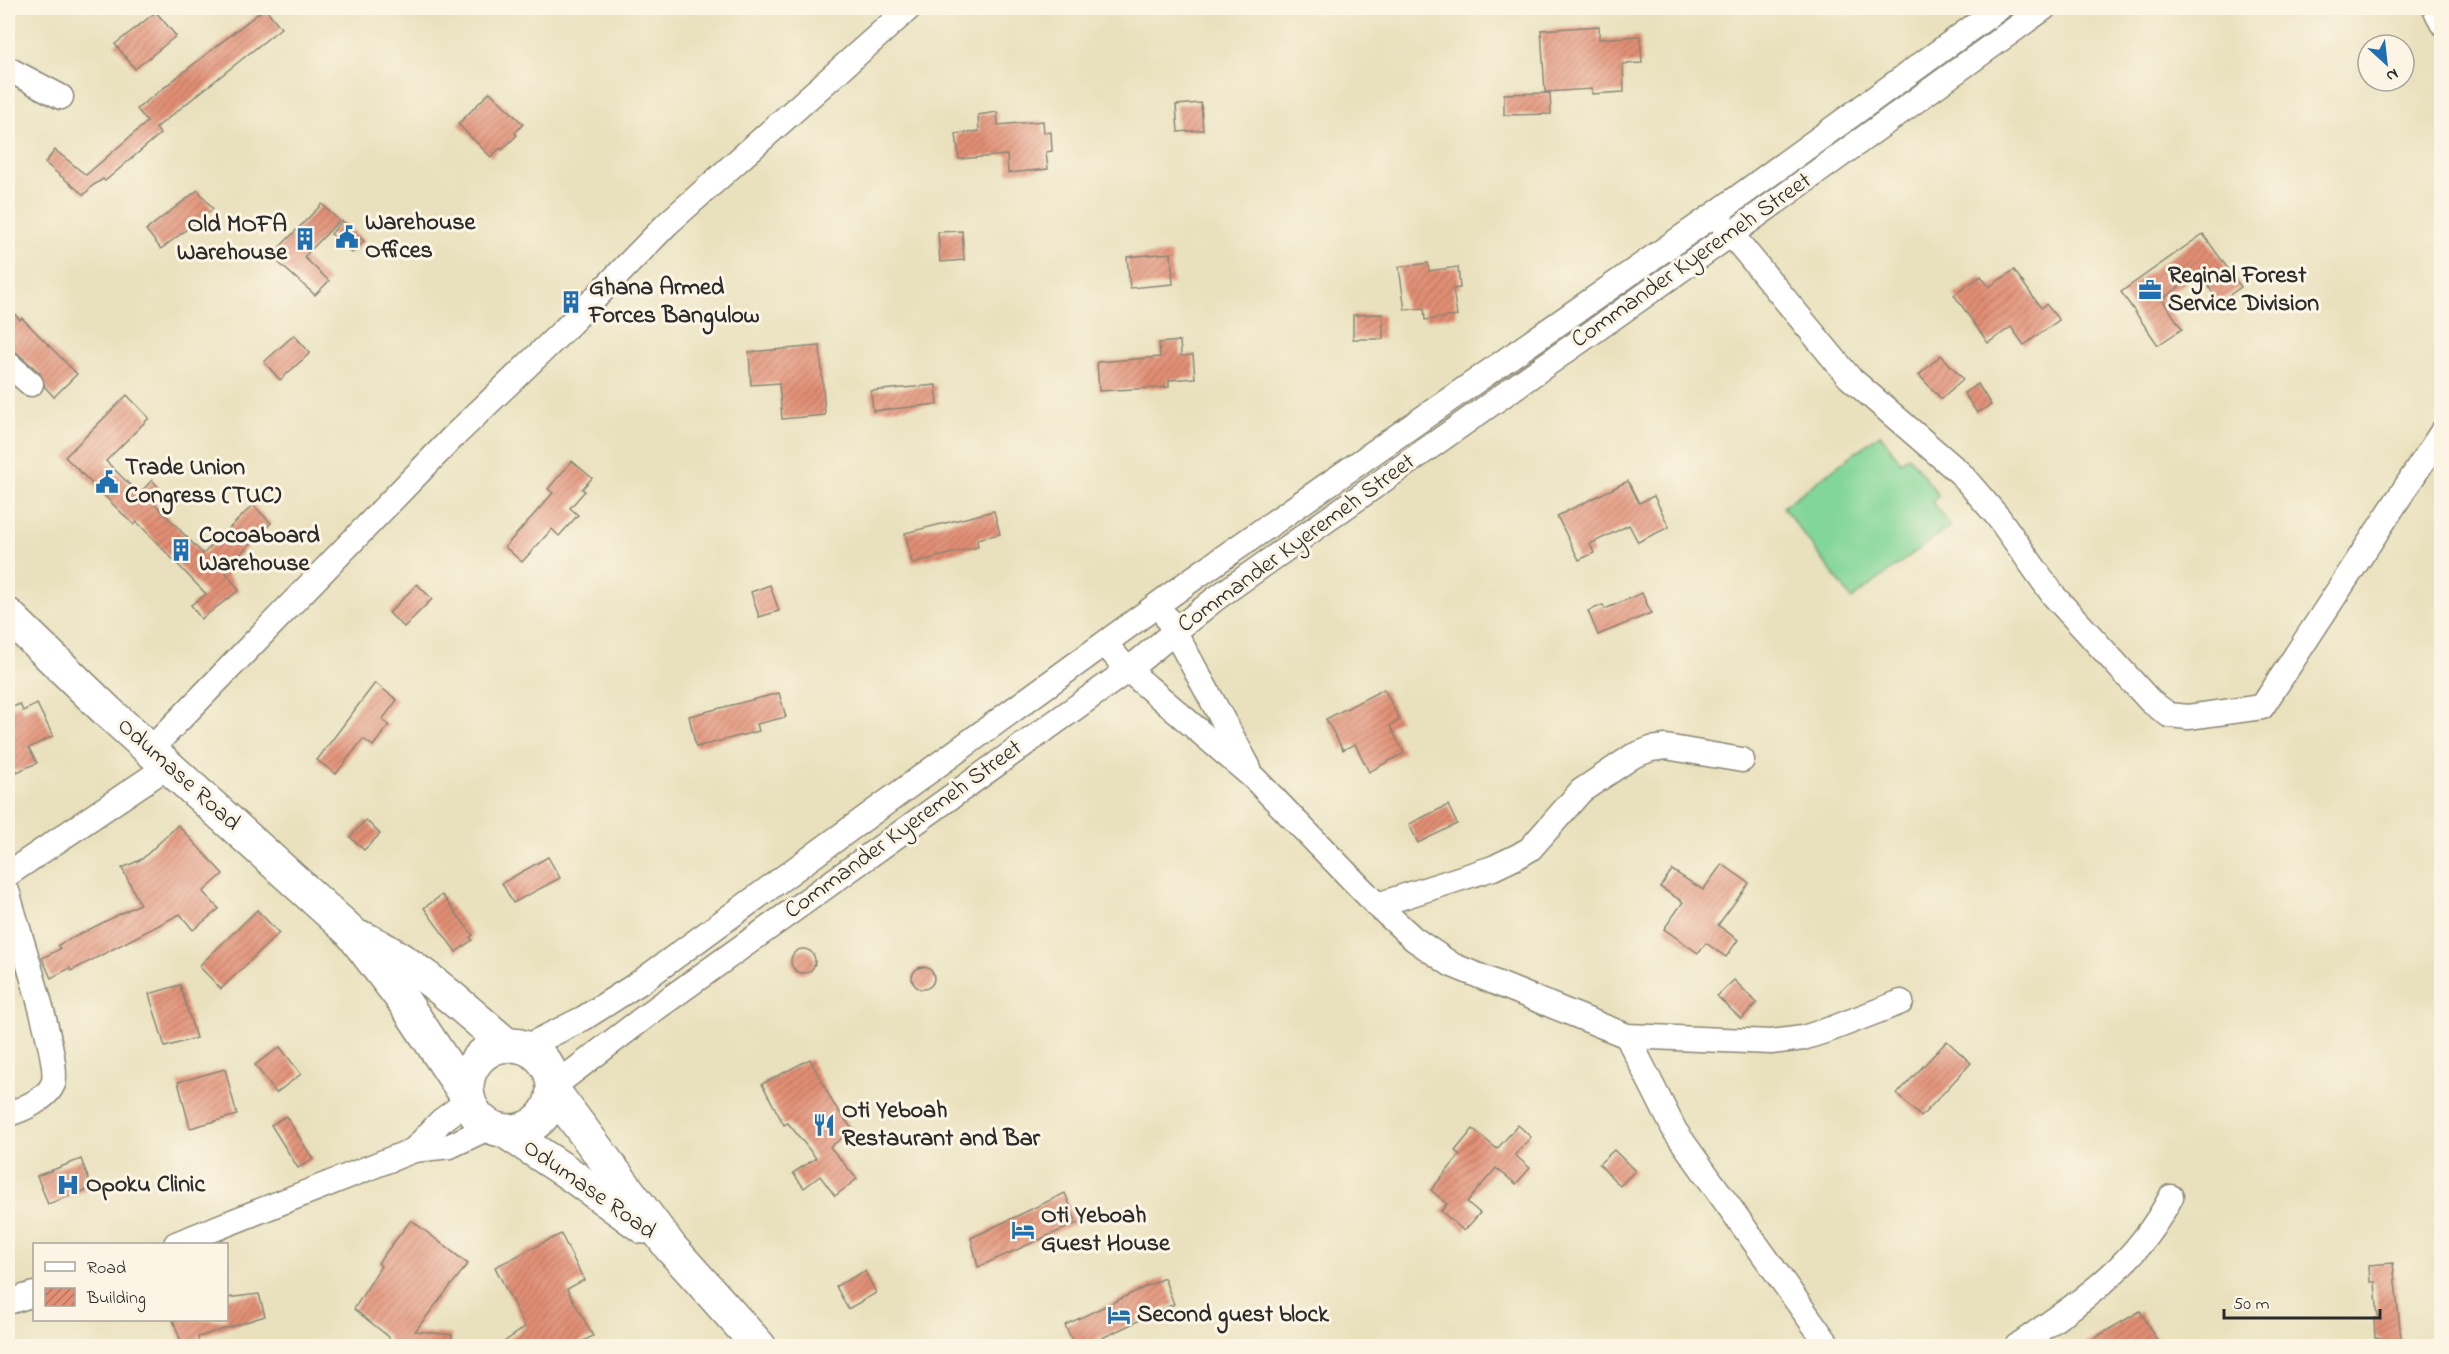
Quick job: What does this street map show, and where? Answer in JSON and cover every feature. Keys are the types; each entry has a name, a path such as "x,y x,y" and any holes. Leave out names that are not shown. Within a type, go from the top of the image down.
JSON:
{"main road":[{"name":"Odumase Road","path":"8,615 159,758 351,932 403,1000 468,1099"},
{"name":"Odumase Road","path":"351,932 406,963 517,1046"},
{"path":"517,1046 546,1062 554,1089 549,1108 538,1122 523,1130 498,1129 476,1116 468,1099 467,1083 471,1069 480,1057 493,1048 517,1046"},
{"name":"Odumase Road","path":"554,1089 671,1248 759,1347"},
{"name":"Odumase Road","path":"498,1129 567,1172 671,1248"}],"street":[{"path":"8,874 159,758 452,438 563,331 667,224 909,8"},
{"name":"Commander Kyeremeh Street","path":"517,1046 584,1018 639,983 1157,605 1715,214 1999,8"},
{"path":"2435,8 2442,23"},
{"name":"Commander Kyeremeh Street","path":"554,1089 658,1007 1128,670 1215,599 1730,235 2034,11"},
{"path":"8,69 61,97"},
{"path":"1715,214 1849,377 1960,473 1998,517 2054,596 2135,686 2169,715 2188,717 2262,707 2442,432"},
{"path":"8,364 31,384"},
{"path":"1157,605 1176,631 1255,779"},
{"path":"1105,644 1128,670 1255,779 1377,905 1414,939 1452,964 1627,1036 1771,1042 1812,1035 1901,1002"},
{"path":"1377,905 1493,868 1518,856 1530,849 1581,791 1633,756 1651,749 1666,747 1742,760"},
{"path":"8,894 48,1037 54,1076 53,1085 42,1098 8,1114"},
{"path":"1627,1036 1676,1131 1829,1347"},
{"path":"414,1150 441,1121 468,1099"},
{"path":"181,1243 414,1150 450,1146 498,1129"},
{"path":"2016,1347 2096,1290 2129,1260 2160,1217 2171,1197"},
{"path":"8,1302 33,1294"}],"green space":[{"path":"1880,434 1901,462 1909,456 1939,496 1932,502 1950,526 1852,599 1783,507"}],"building":[{"path":"265,8 281,28 156,128 160,134 105,181 103,179 92,186 84,195 45,163 55,150 86,175 147,122 137,109"},
{"path":"156,12 176,36 135,69 115,44"},
{"path":"1599,26 1599,39 1640,36 1642,63 1623,64 1624,92 1592,94 1592,89 1545,92 1541,30"},
{"path":"490,92 523,124 515,133 517,135 491,157 458,124"},
{"path":"1550,93 1551,114 1504,115 1504,94"},
{"path":"1201,103 1203,130 1178,132 1176,105"},
{"path":"997,112 998,125 1043,121 1044,133 1051,132 1052,151 1046,152 1048,169 1008,173 1007,155 959,159 956,134 979,131 978,115"},
{"path":"198,190 213,209 161,249 146,230"},
{"name":"Old MOFA Warehouse","path":"322,204 339,221 304,257 329,281 315,295 271,256"},
{"name":"Warehouse Offices","path":"342,221 364,241 352,253 331,234"},
{"path":"962,231 964,260 940,262 938,232"},
{"name":"Reginal Forest Service Division","path":"2203,234 2241,287 2219,302 2199,273 2162,299 2182,329 2158,345 2121,292"},
{"path":"1171,253 1173,284 1130,288 1127,257"},
{"path":"1428,263 1429,271 1458,267 1460,288 1453,289 1457,316 1425,320 1424,308 1405,310 1399,267"},
{"path":"2014,270 2041,308 2046,304 2059,320 2024,345 2011,327 1988,343 1954,295 1981,276 1989,287"},
{"path":"8,307 20,320 22,318 77,374 54,397 45,387 40,373 17,353 8,350"},
{"path":"1383,314 1383,339 1353,339 1353,315"},
{"path":"294,335 310,353 280,380 264,362"},
{"path":"1180,341 1181,356 1193,355 1195,378 1169,380 1169,387 1099,391 1097,362 1160,357 1159,343"},
{"path":"820,346 825,415 782,419 779,383 751,385 749,352"},
{"path":"1941,355 1963,379 1941,399 1919,375"},
{"path":"1978,384 1991,405 1977,413 1964,393"},
{"path":"936,385 938,404 873,411 871,391"},
{"path":"127,395 149,418 106,461 139,494 152,480 165,494 155,504 203,554 253,505 271,523 224,570 239,590 201,619 191,605 206,594 137,522 134,525 65,457"},
{"path":"572,461 592,478 582,489 585,491 570,508 578,515 559,536 552,529 522,562 505,547 553,493 548,489"},
{"path":"1628,481 1639,503 1654,496 1669,527 1638,542 1629,525 1590,544 1594,553 1579,560 1557,516"},
{"path":"994,511 1000,534 977,539 978,547 912,563 905,533"},
{"path":"417,584 432,599 404,627 389,613"},
{"path":"770,585 779,611 759,617 751,592"},
{"path":"1642,593 1651,613 1598,635 1588,611 1603,605 1605,609"},
{"path":"375,683 397,700 382,720 389,725 373,746 363,739 336,774 317,760"},
{"path":"1384,689 1400,720 1390,726 1404,753 1369,772 1355,744 1343,750 1326,719"},
{"path":"779,693 786,717 757,724 759,731 696,747 689,716"},
{"path":"20,704 23,711 37,704 53,736 29,748 37,763 17,772 16,769 8,773 8,709"},
{"path":"1448,805 1457,824 1418,843 1409,824"},
{"path":"366,820 380,834 364,850 350,837"},
{"path":"178,825 223,874 203,892 219,909 193,930 180,914 71,971 70,968 51,978 42,958 60,949 58,945 140,904 122,868 142,859"},
{"path":"548,857 560,878 513,903 502,883"},
{"path":"1722,864 1749,883 1718,925 1738,940 1726,957 1706,943 1698,953 1664,929 1683,902 1660,887 1672,870 1703,890"},
{"path":"442,895 473,935 470,937 472,940 456,952 424,908"},
{"path":"257,910 279,933 221,989 199,966"},
{"path":"803,949 811,953 815,961 811,969 803,973 795,969 791,961 795,953"},
{"path":"923,967 931,970 934,978 931,986 923,989 915,986 912,978 915,970"},
{"path":"1734,980 1757,1003 1741,1019 1717,996"},
{"path":"180,985 196,1038 165,1047 149,994"},
{"path":"1947,1041 1971,1063 1921,1117 1897,1094"},
{"path":"280,1047 301,1074 276,1093 255,1065"},
{"path":"810,1059 833,1103 853,1130 830,1147 857,1179 835,1196 820,1176 804,1188 793,1173 816,1158 788,1123 784,1125 762,1084"},
{"path":"225,1069 237,1115 190,1128 178,1082"},
{"path":"286,1116 313,1159 298,1168 271,1125"},
{"path":"1518,1125 1531,1137 1515,1155 1530,1168 1516,1184 1496,1168 1467,1202 1480,1213 1464,1231 1441,1211 1447,1204 1431,1190 1460,1155 1455,1151 1473,1129 1497,1149"},
{"path":"1614,1150 1635,1171 1620,1186 1599,1164"},
{"path":"81,1159 92,1188 48,1204 37,1176"},
{"name":"Oti Yeboah Guest House","path":"1065,1193 1077,1223 978,1267 971,1238"},
{"path":"411,1220 468,1264 415,1331 452,1335 451,1347 389,1347 389,1337 354,1309 381,1266 378,1263"},
{"path":"561,1234 584,1280 567,1289 593,1336 571,1347 497,1347 525,1327 495,1267"},
{"path":"2393,1263 2402,1347 2381,1347 2381,1338 2375,1338 2374,1318 2378,1318 2375,1282 2370,1282 2369,1265"},
{"path":"865,1271 876,1293 848,1309 836,1286"},
{"name":"Second guest block","path":"1164,1278 1174,1304 1083,1347 1075,1347 1065,1325"},
{"path":"259,1294 265,1316 198,1337 199,1347 183,1347 173,1321 228,1321 228,1298"},
{"path":"2140,1311 2161,1347 2079,1347"}],"place":[{"name":"Warehouse Offices","path":"347,237"},
{"name":"Old MOFA Warehouse","path":"305,239"},
{"name":"Reginal Forest Service Division","path":"2150,290"},
{"name":"Ghana Armed Forces Bangulow","path":"571,302"},
{"name":"Trade Union Congress (TUC)","path":"107,482"},
{"name":"Cocoaboard Warehouse","path":"181,550"},
{"name":"Oti Yeboah Restaurant and Bar","path":"824,1125"},
{"name":"Opoku Clinic","path":"68,1185"},
{"name":"Oti Yeboah Guest House","path":"1023,1230"},
{"name":"Second guest block","path":"1119,1315"}]}
